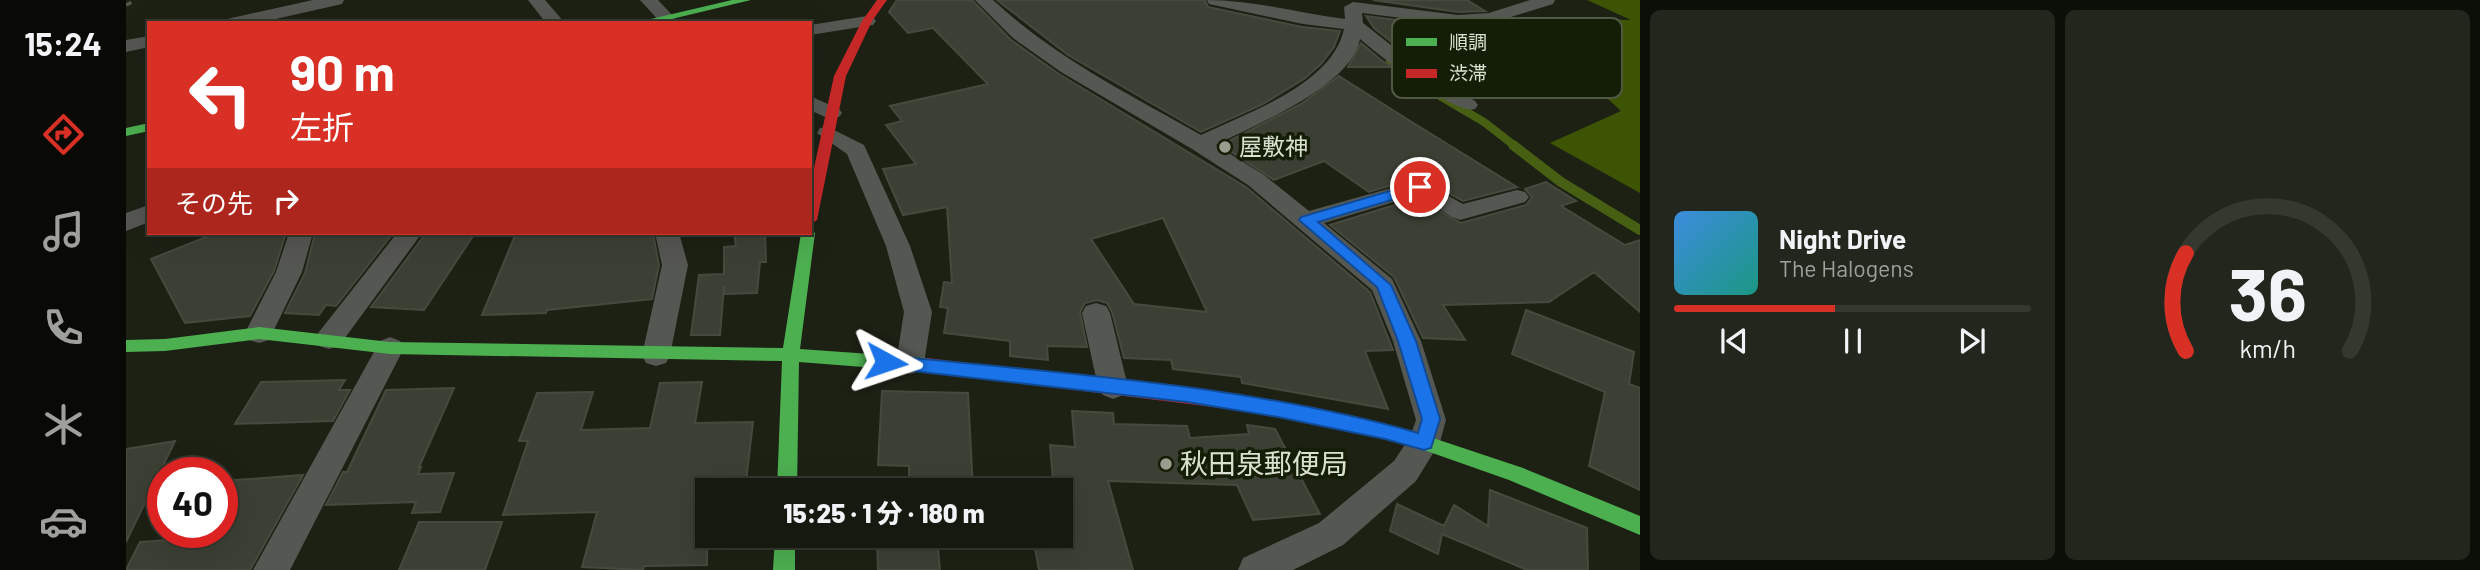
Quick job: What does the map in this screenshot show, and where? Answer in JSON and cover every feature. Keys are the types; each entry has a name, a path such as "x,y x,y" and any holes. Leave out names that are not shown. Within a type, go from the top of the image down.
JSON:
{"street":[{"path":"536,0 554,21"},
{"path":"648,0 666,18"},
{"path":"650,21 746,0"},
{"path":"812,210 840,76 867,21 882,0"},
{"path":"983,0 1019,34 1068,68 1200,144 1256,180 1383,285 1407,341 1431,419 1424,442 1405,471 1350,520 1331,534 1256,570"},
{"path":"1214,0 1303,19 1351,11 1434,18"},
{"path":"1491,18 1547,0"},
{"path":"241,21 325,1 328,21"},
{"path":"1200,144 1312,88 1349,50 1351,11"},
{"path":"1351,11 1392,54"},
{"path":"812,30 867,21"},
{"path":"126,47 147,42"},
{"path":"1457,98 1468,105"},
{"path":"812,104 856,150 898,246 918,312 910,363"},
{"path":"126,132 147,127"},
{"path":"1307,220 1420,187 1460,212 1517,197"},
{"path":"126,223 147,213"},
{"path":"259,334 289,272 300,235"},
{"path":"329,339 408,235"},
{"path":"656,355 675,265 668,235"},
{"path":"786,478 791,355 808,235"},
{"path":"1096,313 1113,387"},
{"path":"126,346 165,345 259,334 329,339 390,348 656,355 791,355 910,363 1113,387 1278,409 1385,431 1562,490 1640,526"},
{"path":"271,570 390,348"},
{"path":"784,570 785,548"}],"green space":[{"path":"1587,0 1640,0 1640,193 1550,143 1621,111 1607,98 1622,98 1622,20 1631,20"}],"building":[{"path":"897,0 972,0 1011,40 1059,74 1246,187 1370,292 1393,350 1365,351 1388,409 1242,383 1241,377 1173,369 1171,360 1124,358 1112,312 1107,303 1097,300 1085,303 1080,312 1087,347 1047,346 1048,360 1010,356 1010,341 944,333 948,308 940,307 944,282 952,283 947,207 903,215 883,169 916,164 886,125 902,121 890,106 988,84 933,28 908,33 889,12","holes":["1163,218 1207,312 1134,304 1091,239"]},
{"path":"997,0 1205,0 1208,7 1302,27 1340,31 1334,47 1321,64 1304,79 1263,104 1201,132 1068,55"},
{"path":"1373,0 1467,0 1485,11 1458,12"},
{"path":"1366,16 1392,19 1392,42 1374,28"},
{"path":"1361,43 1381,60 1392,67 1348,67"},
{"path":"1339,76 1517,187 1463,201 1419,177 1369,192 1324,161 1274,180 1221,145 1301,104"},
{"path":"1546,182 1576,201 1561,206 1625,245 1640,240 1640,312 1594,272 1549,302 1443,305 1465,340 1423,338 1394,277 1330,225 1417,198 1461,223 1526,205 1532,197 1525,189"},
{"path":"211,235 285,235 274,271 250,316 185,323 151,259"},
{"path":"314,235 391,236 336,306 326,305 319,315 285,313 305,273"},
{"path":"425,235 474,235 424,310 371,307"},
{"path":"515,235 653,235 659,265 652,299 547,310 546,313 482,315"},
{"path":"734,235 765,235 766,262 760,262 757,293 725,294 724,286 720,335 691,335 699,275 724,274 724,247 736,246"},
{"path":"1526,310 1634,352 1629,384 1640,388 1640,490 1589,466 1605,392 1512,354"},
{"path":"345,380 339,390 350,390 333,421 235,424 261,382"},
{"path":"702,382 695,423 753,422 746,478 695,478 695,548 707,548 707,565 644,566 643,570 582,567 597,512 503,515 528,441 519,441 537,393 593,392 581,430 650,428 660,383"},
{"path":"454,388 418,474 454,473 440,512 412,513 416,502 326,505 343,472 347,472 386,390"},
{"path":"882,391 968,393 972,478 909,478 909,466 878,465"},
{"path":"1072,411 1113,413 1114,424 1187,426 1190,438 1249,434 1247,425 1275,429 1320,514 1253,520 1237,485 1108,481 1133,570 1039,570 1035,548 1073,548 1073,478 1053,478 1050,445 1075,447"},
{"path":"175,441 167,457 147,457 147,499 126,542 126,449"},
{"path":"303,475 250,570 126,570 140,542 147,542 147,548 238,548 238,480"},
{"path":"1490,490 1587,528 1588,570 1527,570 1442,534 1438,554 1390,531 1397,504 1444,526 1454,505 1488,526"},
{"path":"419,522 502,522 485,570 399,570"},
{"path":"877,548 938,548 940,570 878,570"}],"waterway":[{"path":"1443,98 1484,122 1515,146"},
{"path":"1513,145 1561,182 1640,230"}],"railway":[{"path":"126,5 137,0"}],"traffic: fast":[{"path":"648,21 746,0"},
{"path":"126,132 147,127"},
{"path":"787,478 791,355 808,235"},
{"path":"126,346 165,345 259,333 390,348 791,355 927,365"},
{"path":"1230,402 1350,423 1421,441 1516,474 1640,526"},
{"path":"784,570 785,548"}],"traffic: jam":[{"path":"812,210 840,76 867,21 882,0"},
{"path":"927,365 1230,402"}],"place":[{"name":"屋敷神","path":"1225,147"},
{"name":"秋田泉郵便局","path":"1166,464"}],"route":[{"path":"886,362 1187,395 1278,409 1385,431 1424,442 1431,419 1407,341 1383,285 1307,220 1420,187"}]}
